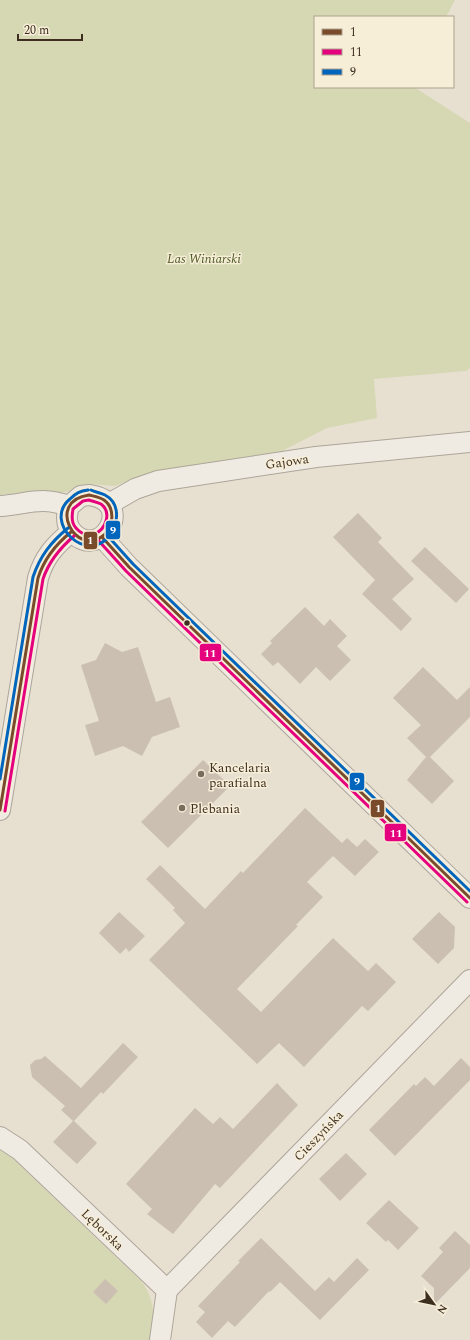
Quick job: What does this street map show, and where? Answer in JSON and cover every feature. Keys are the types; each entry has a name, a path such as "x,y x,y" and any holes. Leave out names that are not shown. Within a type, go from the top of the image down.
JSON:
{"street":[{"name":"Gajowa","path":"109,504 134,489 165,480 316,457 470,442"},
{"path":"81,496 97,496 109,504 112,512 112,519 108,532 102,537 89,541 83,540 71,532 66,519 69,506 81,496"},
{"path":"0,506 44,500 69,506"},
{"path":"0,810 41,567 52,549 71,532"},
{"path":"102,537 129,567 470,898"},
{"name":"Cieszyńska","path":"167,1290 470,980"},
{"name":"Lęborska","path":"0,1137 20,1150 167,1290"},
{"path":"160,1340 167,1290"}],"green space":[{"name":"Las Winiarski","path":"0,0 455,0 447,16 314,16 314,88 416,88 470,123 470,368 466,371 374,379 377,418 327,428 282,451 148,473 115,486 89,484 80,485 69,491 60,493 40,491 0,495"},
{"path":"0,1150 12,1158 141,1281 152,1302 153,1324 151,1340 0,1340"}],"building":[{"path":"358,513 382,538 378,542 414,579 392,599 412,619 401,631 362,594 375,580 333,537"},
{"path":"425,547 469,589 456,603 411,561"},
{"path":"305,607 324,626 330,619 347,636 337,646 351,660 330,681 316,667 300,684 278,662 273,666 261,654 272,643 270,641"},
{"path":"105,643 122,652 138,647 156,702 170,697 180,727 152,737 142,756 123,746 95,756 85,725 99,721 81,665 96,660"},
{"path":"423,667 457,700 470,687 470,717 430,757 454,781 432,804 407,780 426,757 407,738 421,725 393,698"},
{"name":"Plebania","path":"203,760 230,786 168,848 141,822"},
{"path":"305,808 342,843 347,838 357,847 365,839 379,852 355,876 333,856 307,882 323,897 296,925 298,926 237,989 261,1012 333,938 368,971 376,963 396,982 368,1011 362,1006 304,1067 279,1043 257,1064 149,960 185,923 173,910 175,908 146,879 160,865 205,909 241,871 243,873"},
{"path":"119,912 145,936 129,952 126,948 120,954 99,933"},
{"path":"439,912 455,927 454,948 438,964 412,939"},
{"path":"123,1043 138,1057 103,1094 101,1092 74,1121 97,1143 77,1164 53,1142 73,1121 61,1110 65,1106 32,1077 30,1065 35,1060 41,1059 45,1056 81,1088"},
{"path":"461,1058 470,1067 470,1080 395,1156 369,1130 414,1084 416,1086 425,1077 434,1086"},
{"path":"277,1083 298,1105 220,1188 215,1184 173,1234 147,1214 152,1209 126,1184 195,1108 213,1124 220,1117 233,1129"},
{"path":"346,1153 367,1174 340,1201 319,1179"},
{"path":"389,1200 419,1228 398,1250 388,1240 386,1242 366,1223"},
{"path":"455,1231 470,1245 470,1268 434,1305 434,1288 421,1276 443,1252 439,1248"},
{"path":"261,1238 315,1291 329,1277 334,1282 357,1258 369,1270 320,1320 280,1282 270,1292 269,1291 235,1327 228,1321 212,1338 196,1322 205,1312 198,1306 240,1262 238,1261"},
{"path":"105,1279 118,1291 106,1304 93,1292"}],"transit line":[{"name":"9","path":"88,490 78,493 70,499 63,508 61,519 64,529 71,537 80,543 90,546 101,543 110,535 116,519 116,508 110,498 91,490"},
{"name":"1","path":"89,495 99,497 108,503 112,517 110,527 104,535 94,540 84,540 75,534 67,517 69,507 76,499 89,495"},
{"name":"11","path":"89,500 101,504 104,507 107,516 102,529 92,535 86,535 76,528 72,517 73,509 83,501 89,500"},
{"name":"9","path":"0,779 33,577 39,562 47,550 68,528"},
{"name":"1","path":"0,810 38,578 43,565 51,553 71,532"},
{"name":"9","path":"106,534 133,564 470,891"},
{"name":"11","path":"5,811 43,579 48,566 64,545 74,536"},
{"name":"1","path":"102,537 129,567 470,898"},
{"name":"11","path":"98,540 126,571 467,902"}],"place":[{"name":"Kancelaria parafialna","path":"201,774"},
{"name":"Plebania","path":"182,808"}]}
